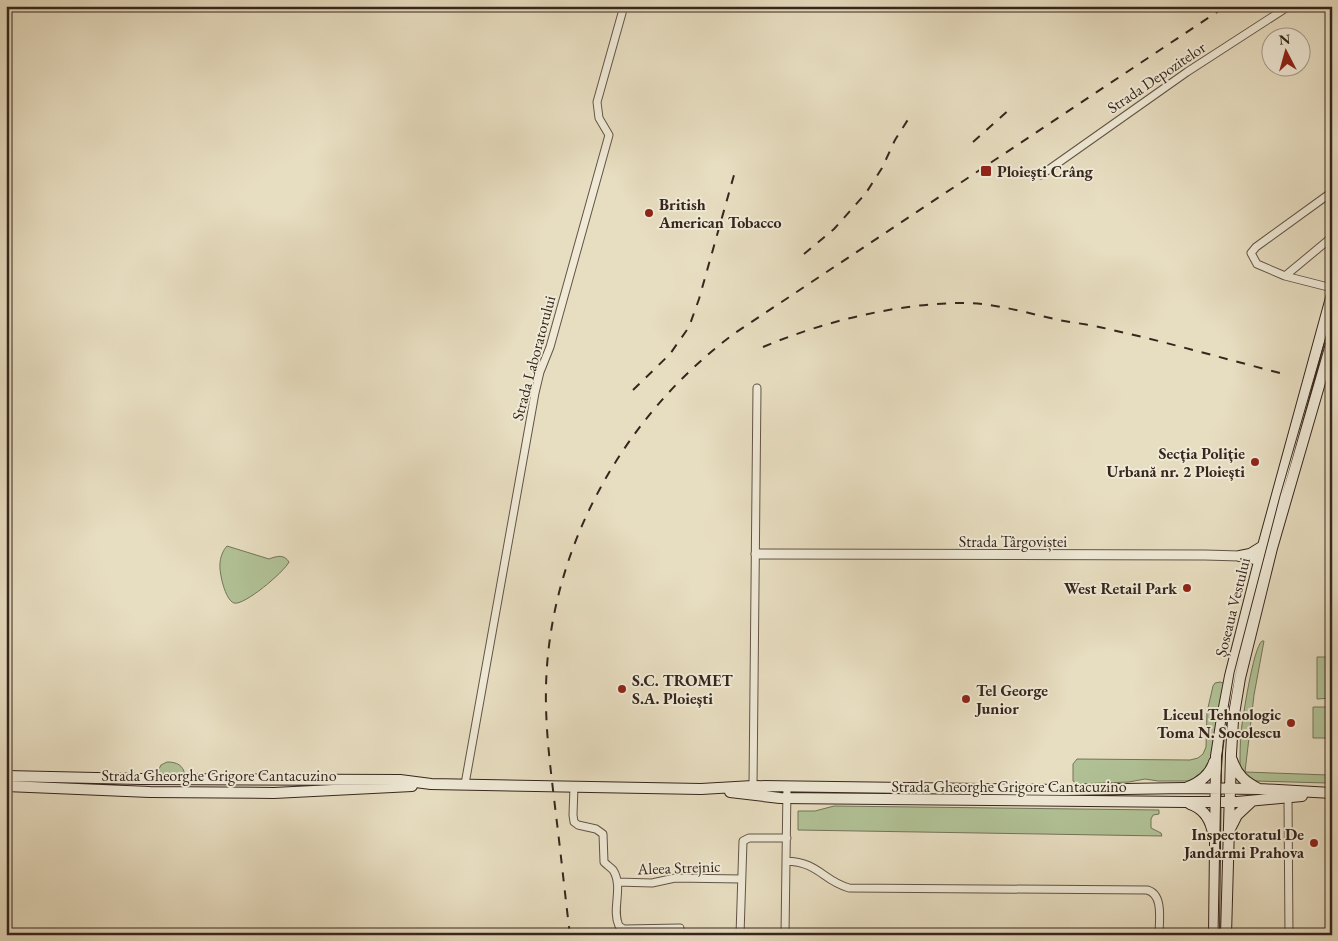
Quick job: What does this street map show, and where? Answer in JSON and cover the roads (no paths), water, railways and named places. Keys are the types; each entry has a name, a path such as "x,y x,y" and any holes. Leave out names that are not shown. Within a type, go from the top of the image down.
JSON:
{"main road":[{"name":"Șoseaua Vestului","path":"1214,935 1216,756 1230,676 1256,572 1264,561 1263,546 1332,294"},
{"name":"Șoseaua Vestului","path":"1226,935 1230,754 1240,678 1264,561 1332,340"},
{"path":"1240,556 1250,554 1263,546"},
{"path":"1240,556 1256,572"},
{"path":"1230,754 1234,765 1243,779 1259,789"},
{"path":"1186,788 1205,778 1214,764 1216,756"},
{"name":"Strada Gheorghe Grigore Cantacuzino","path":"6,776 141,780 400,780 431,784 753,791 787,787 1054,790 1215,788 1332,793"},
{"name":"Strada Gheorghe Grigore Cantacuzino","path":"6,786 143,792 283,793 400,788 431,784"},
{"name":"Strada Gheorghe Grigore Cantacuzino","path":"753,791 787,798 1187,802 1252,801 1318,793"},
{"path":"1228,838 1231,826 1237,815 1252,801"},
{"path":"1187,802 1201,809 1206,815 1214,837"}],"street":[{"name":"Strada Laboratorului","path":"465,784 535,393 540,372 550,347 609,135 599,118 597,102 624,6"},
{"name":"Strada Depozitelor","path":"1041,175 1155,94 1289,6"},
{"path":"1332,192 1252,250 1253,258 1257,264 1284,276 1332,288"},
{"path":"1284,276 1332,237"},
{"path":"753,791 756,388"},
{"name":"Strada Târgoviștei","path":"756,554 1240,556 1264,561"},
{"name":"Aleea Strejnic","path":"574,786 574,822 578,825 596,829 602,834 604,862 612,870 617,882 617,919 620,931 680,928"},
{"path":"785,935 787,787"},
{"path":"1288,798 1289,935"},
{"name":"Aleea Strejnic","path":"740,935 742,844 745,839 787,838"},
{"path":"786,861 798,861 810,865 837,883 849,888 1147,890 1155,893 1158,900 1159,935"},
{"name":"Aleea Strejnic","path":"617,882 652,883 675,878 741,879"}],"tram line":[{"path":"1218,935 1221,776 1224,731 1234,673 1280,496 1332,316"}],"railway":[{"path":"570,935 547,735 546,687 550,635 561,585 578,536 600,489 627,444 659,403 695,366 735,333 1226,6"},
{"path":"973,142 1010,109"},
{"path":"804,254 834,229 866,193 909,118"},
{"path":"633,390 670,354 689,327 699,299 734,175"},
{"path":"763,347 834,322 859,316 934,304 971,303 997,306 1102,328 1284,374"}],"place":[{"name":"Ploieşti Crâng","path":"986,171"},
{"name":"British American Tobacco","path":"649,213"},
{"name":"Secția Poliție Urbană nr. 2 Ploiești","path":"1255,462"},
{"name":"West Retail Park","path":"1187,588"},
{"name":"S.C. TROMET S.A. Ploiești","path":"622,689"},
{"name":"Tel George Junior","path":"966,699"},
{"name":"Liceul Tehnologic Toma N. Socolescu","path":"1291,723"},
{"name":"Inspectoratul De Jandarmi Prahova","path":"1314,843"}]}
